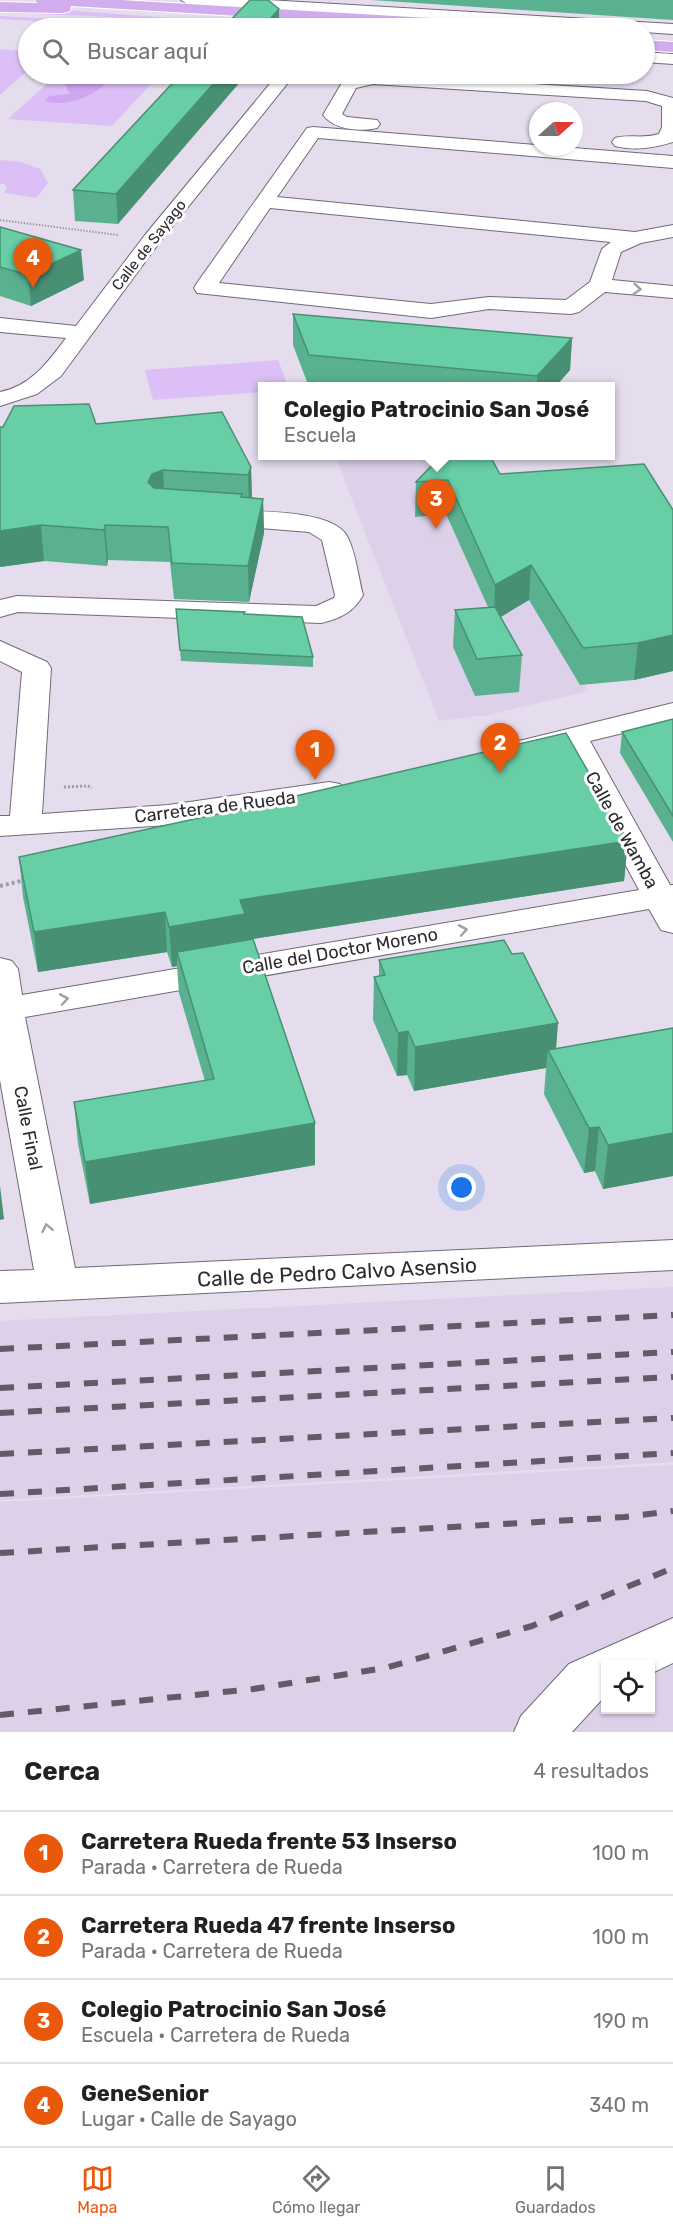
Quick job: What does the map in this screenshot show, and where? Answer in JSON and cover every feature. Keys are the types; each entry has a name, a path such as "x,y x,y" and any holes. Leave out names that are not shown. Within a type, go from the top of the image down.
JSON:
{"main road":[{"path":"43,0 346,18"},
{"path":"0,7 70,9 199,18"},
{"path":"655,37 673,38"},
{"path":"655,46 673,47"}],"street":[{"path":"189,0 484,18"},
{"path":"330,9 431,18"},
{"path":"655,28 673,29"},
{"path":"655,58 673,59"},
{"name":"Calle de Sayago","path":"0,399 16,396 36,387 53,371 152,239 279,84"},
{"path":"353,84 349,85 332,115 342,122 529,135"},
{"path":"454,84 647,96 671,104 672,127 667,138 645,144 583,140"},
{"path":"673,162 313,132 205,288 431,311 489,303 571,307 600,285 612,249 635,238 673,231"},
{"path":"265,201 635,238"},
{"path":"600,285 673,292"},
{"path":"0,326 81,333"},
{"path":"0,609 17,604 321,615 345,603 349,595 335,538 328,530 314,524 188,516"},
{"path":"0,650 37,668 13,826"},
{"path":"503,754 673,712"},
{"name":"Calle de Wamba","path":"572,737 668,904"},
{"name":"Carretera de Rueda","path":"13,826 168,815 316,794 360,785"},
{"name":"Calle del Doctor Moreno","path":"6,1009 668,904"},
{"name":"Calle Final","path":"0,969 58,1285"},
{"name":"Calle de Pedro Calvo Asensio","path":"0,1287 673,1256"},
{"path":"631,1660 673,1640"},
{"path":"539,1732 587,1680 601,1673"}],"path":[{"path":"0,220 152,239"},
{"path":"0,886 34,878"}],"shaded area":[{"path":"0,9 63,10 171,18 122,18 0,13"},
{"path":"0,16 36,18 18,18 18,20 0,19"},
{"path":"0,49 18,50 18,79 0,95"},
{"path":"47,84 151,84 112,126 8,119"},
{"path":"65,84 105,84 88,96 72,102 45,101 49,96 70,94"},
{"path":"0,160 21,162 40,169 48,183 36,198 4,193 7,188 4,184 0,184"},
{"path":"278,360 286,382 258,382 258,392 153,400 145,370"},
{"path":"337,460 490,460 480,471 588,691 488,715 439,721"},
{"path":"673,1287 673,1462 0,1500 0,1321"},
{"path":"673,1465 673,1732 0,1732 0,1502"}],"building":[{"path":"250,0 268,0 279,9 271,18 233,18"},
{"path":"172,84 213,84 116,194 73,190"},
{"path":"0,227 81,250 28,275 0,267"},
{"path":"293,314 572,338 537,376 309,355"},
{"path":"89,404 96,424 222,412 251,467 248,475 163,470 152,474 148,482 154,488 242,494 241,497 263,499 248,566 172,563 168,527 105,525 104,530 41,525 0,531 0,427 3,427 14,406"},
{"path":"437,460 492,460 500,474 644,464 673,510 673,635 638,643 583,648 531,565 495,585 448,480 416,482"},
{"path":"495,607 522,655 477,659 455,610"},
{"path":"176,609 302,617 313,657 180,650"},
{"path":"673,719 673,816 622,732"},
{"path":"566,733 628,841 240,900 245,914 169,927 165,912 34,932 19,857 236,810"},
{"path":"253,939 315,1123 85,1162 74,1102 214,1079 177,952"},
{"path":"504,940 512,954 523,953 558,1023 415,1047 408,1031 398,1033 374,977 385,975 379,960"},
{"path":"673,1028 673,1133 608,1145 599,1127 589,1128 548,1050"}],"railway":[{"path":"0,1349 673,1315"},
{"path":"0,1388 673,1352"},
{"path":"0,1413 673,1377"},
{"path":"0,1454 673,1418"},
{"path":"0,1494 673,1453"},
{"path":"0,1553 625,1517 673,1511"},
{"path":"0,1715 253,1689 385,1668 532,1626 673,1568"}],"place":[{"name":"GeneSenior","path":"33,288"},
{"name":"Colegio Patrocinio San José","path":"436,529"},
{"name":"Carretera Rueda 47 frente Inserso","path":"500,773"},
{"name":"Carretera Rueda frente 53 Inserso","path":"315,780"}]}
